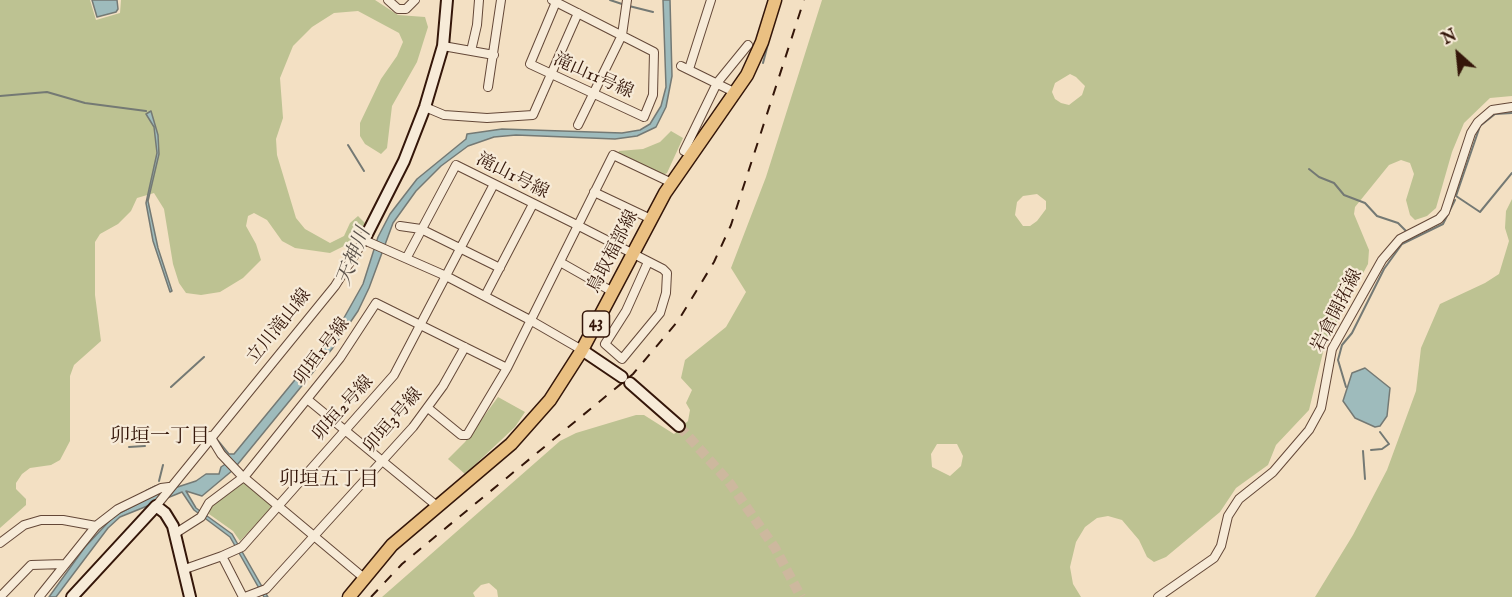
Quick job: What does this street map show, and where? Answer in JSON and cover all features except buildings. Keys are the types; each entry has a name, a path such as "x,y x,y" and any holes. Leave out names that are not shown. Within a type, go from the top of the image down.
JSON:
{"main road":[{"name":"鳥取福部線","path":"350,597 392,545 524,431 554,394 582,350 672,183 736,93 759,48 775,0"}],"street":[{"path":"388,0 398,9 406,9 415,0"},
{"name":"立川滝山線","path":"72,597 157,505 168,488 369,242 425,106 443,46 447,0"},
{"path":"471,51 477,25 479,0"},
{"path":"488,87 501,0"},
{"path":"578,125 622,35 627,0"},
{"path":"711,0 685,68 736,93"},
{"name":"滝山11号線","path":"554,1 622,35 654,52 653,95 646,117 530,64 554,1"},
{"path":"425,106 444,115 487,118 533,115 578,13"},
{"path":"684,151 717,83 748,45"},
{"path":"443,46 494,55"},
{"name":"岩倉開拓線","path":"1158,597 1214,558 1221,546 1227,516 1239,499 1273,472 1309,430 1321,408 1332,349 1382,260 1400,239 1439,219 1445,212 1474,128 1484,115 1492,110 1512,107"},
{"path":"428,408 462,435 467,435 507,368 615,152 672,183"},
{"name":"滝山1号線","path":"407,257 456,165 667,273 663,304 657,318 622,359"},
{"name":"卯垣2号線","path":"222,556 239,548 394,375 494,184"},
{"path":"594,192 651,219"},
{"path":"485,297 533,204"},
{"path":"400,226 421,229 500,268"},
{"path":"369,242 446,276 582,350 626,380 679,426"},
{"path":"560,262 614,292"},
{"path":"612,370 622,359 605,344 626,311 648,262"},
{"name":"卯垣1号線","path":"176,533 203,515 209,503 245,476 351,343 376,303 507,368"},
{"name":"卯垣3号線","path":"244,597 262,590 428,408 465,347"},
{"path":"307,399 437,506"},
{"path":"210,436 236,470 364,578"},
{"path":"39,597 96,526 118,509 160,488 168,488"},
{"path":"157,505 170,519 176,533 190,597"},
{"path":"0,543 24,525 41,520 63,520 96,526"},
{"path":"185,569 222,556 244,597"},
{"path":"0,597 31,565 64,564"}],"green space":[{"path":"0,0 90,0 96,20 120,13 121,0 375,0 398,15 425,17 428,27 417,62 392,106 387,148 381,154 365,144 360,136 360,123 381,79 397,56 403,42 399,33 358,11 334,13 312,27 293,46 280,78 283,118 276,139 277,155 296,218 305,229 330,243 344,236 350,223 358,216 365,223 354,241 330,253 295,248 282,241 267,220 254,213 248,216 246,226 256,244 261,260 243,278 220,292 201,295 186,293 179,283 173,264 164,209 154,193 137,198 131,211 118,224 100,234 95,242 95,295 101,341 74,365 70,376 70,441 60,460 51,465 30,468 22,474 16,483 16,489 26,499 26,505 0,528"},
{"path":"822,0 1512,0 1512,96 1490,98 1464,123 1452,152 1436,208 1427,216 1415,220 1410,215 1406,200 1414,174 1410,163 1401,160 1389,165 1355,207 1354,214 1369,250 1368,264 1325,344 1309,410 1276,445 1268,465 1236,488 1220,512 1166,557 1154,562 1147,557 1139,540 1122,520 1108,516 1097,518 1085,527 1076,542 1070,567 1073,584 1081,597 498,597 497,590 489,583 481,585 473,593 475,597 382,597 560,441 576,433 636,415 644,415 674,434 688,421 690,410 686,403 692,390 681,378 685,360 726,327 746,292 731,268 766,177","holes":["1070,74 1085,86 1082,95 1069,105 1055,99 1052,92 1055,83","1037,194 1046,201 1046,209 1030,226 1023,226 1015,215 1017,202 1023,196","937,444 957,444 963,456 961,466 950,476 932,467 931,454"]},
{"path":"671,131 683,138 667,173 663,175 617,154 619,151 643,149 660,142"},
{"path":"1512,199 1512,597 1315,597 1353,535 1387,470 1416,391 1421,348 1440,304 1499,274 1509,241 1505,228 1506,211"},
{"path":"498,397 525,412 515,427 465,474 448,459 465,442"},
{"path":"243,481 273,506 240,541 233,531 209,514 211,506"}],"water":[{"path":"92,0 117,0 118,9 116,12 97,17"},
{"path":"663,0 670,0 672,76 666,107 656,127 637,136 615,139 516,135 494,137 468,146 441,166 416,191 393,223 358,311 332,349 233,470 202,496 186,491 196,508 232,534 268,597 264,597 230,537 194,510 182,492 120,517 108,528 56,597 49,597 85,547 114,516 156,494 196,481 206,474 219,474 221,467 230,461 216,438 229,454 234,454 317,353 331,341 363,284 378,237 390,214 417,179 466,139 467,134 502,129 622,133 640,130 650,124 661,106 666,87"},
{"path":"151,111 158,135 159,154 148,201 158,248 172,291 170,292 153,241 146,203 157,153 154,127 146,114"},
{"path":"1365,368 1390,388 1387,416 1380,426 1375,427 1355,418 1343,401 1352,373"}],"waterway":[{"path":"610,0 622,4"},
{"path":"629,6 653,12"},
{"path":"763,63 768,44"},
{"path":"0,96 47,92 85,103 146,111"},
{"path":"1512,113 1495,114 1480,126 1456,196 1480,212 1512,173"},
{"path":"348,145 364,171"},
{"path":"1309,169 1319,177 1334,183 1344,195 1365,203 1377,216 1398,223 1406,231"},
{"path":"1346,387 1338,360 1342,345 1352,333 1384,269 1402,244 1443,224 1455,200"},
{"path":"171,387 204,357"},
{"path":"1371,450 1382,449 1389,444 1380,432"},
{"path":"129,447 145,446"},
{"path":"1363,451 1365,479"},
{"path":"159,481 163,465"},
{"path":"146,491 156,486"}],"tunnel":[{"path":"679,426 729,482 775,548 801,597"}],"railway":[{"path":"371,597 402,564 633,374 678,321 714,262 731,225 804,0"}],"district":[{"name":"卯垣一丁目","path":"160,438"},
{"name":"卯垣五丁目","path":"329,481"}],"water label":[{"name":"天神川","path":"355,257"}]}
